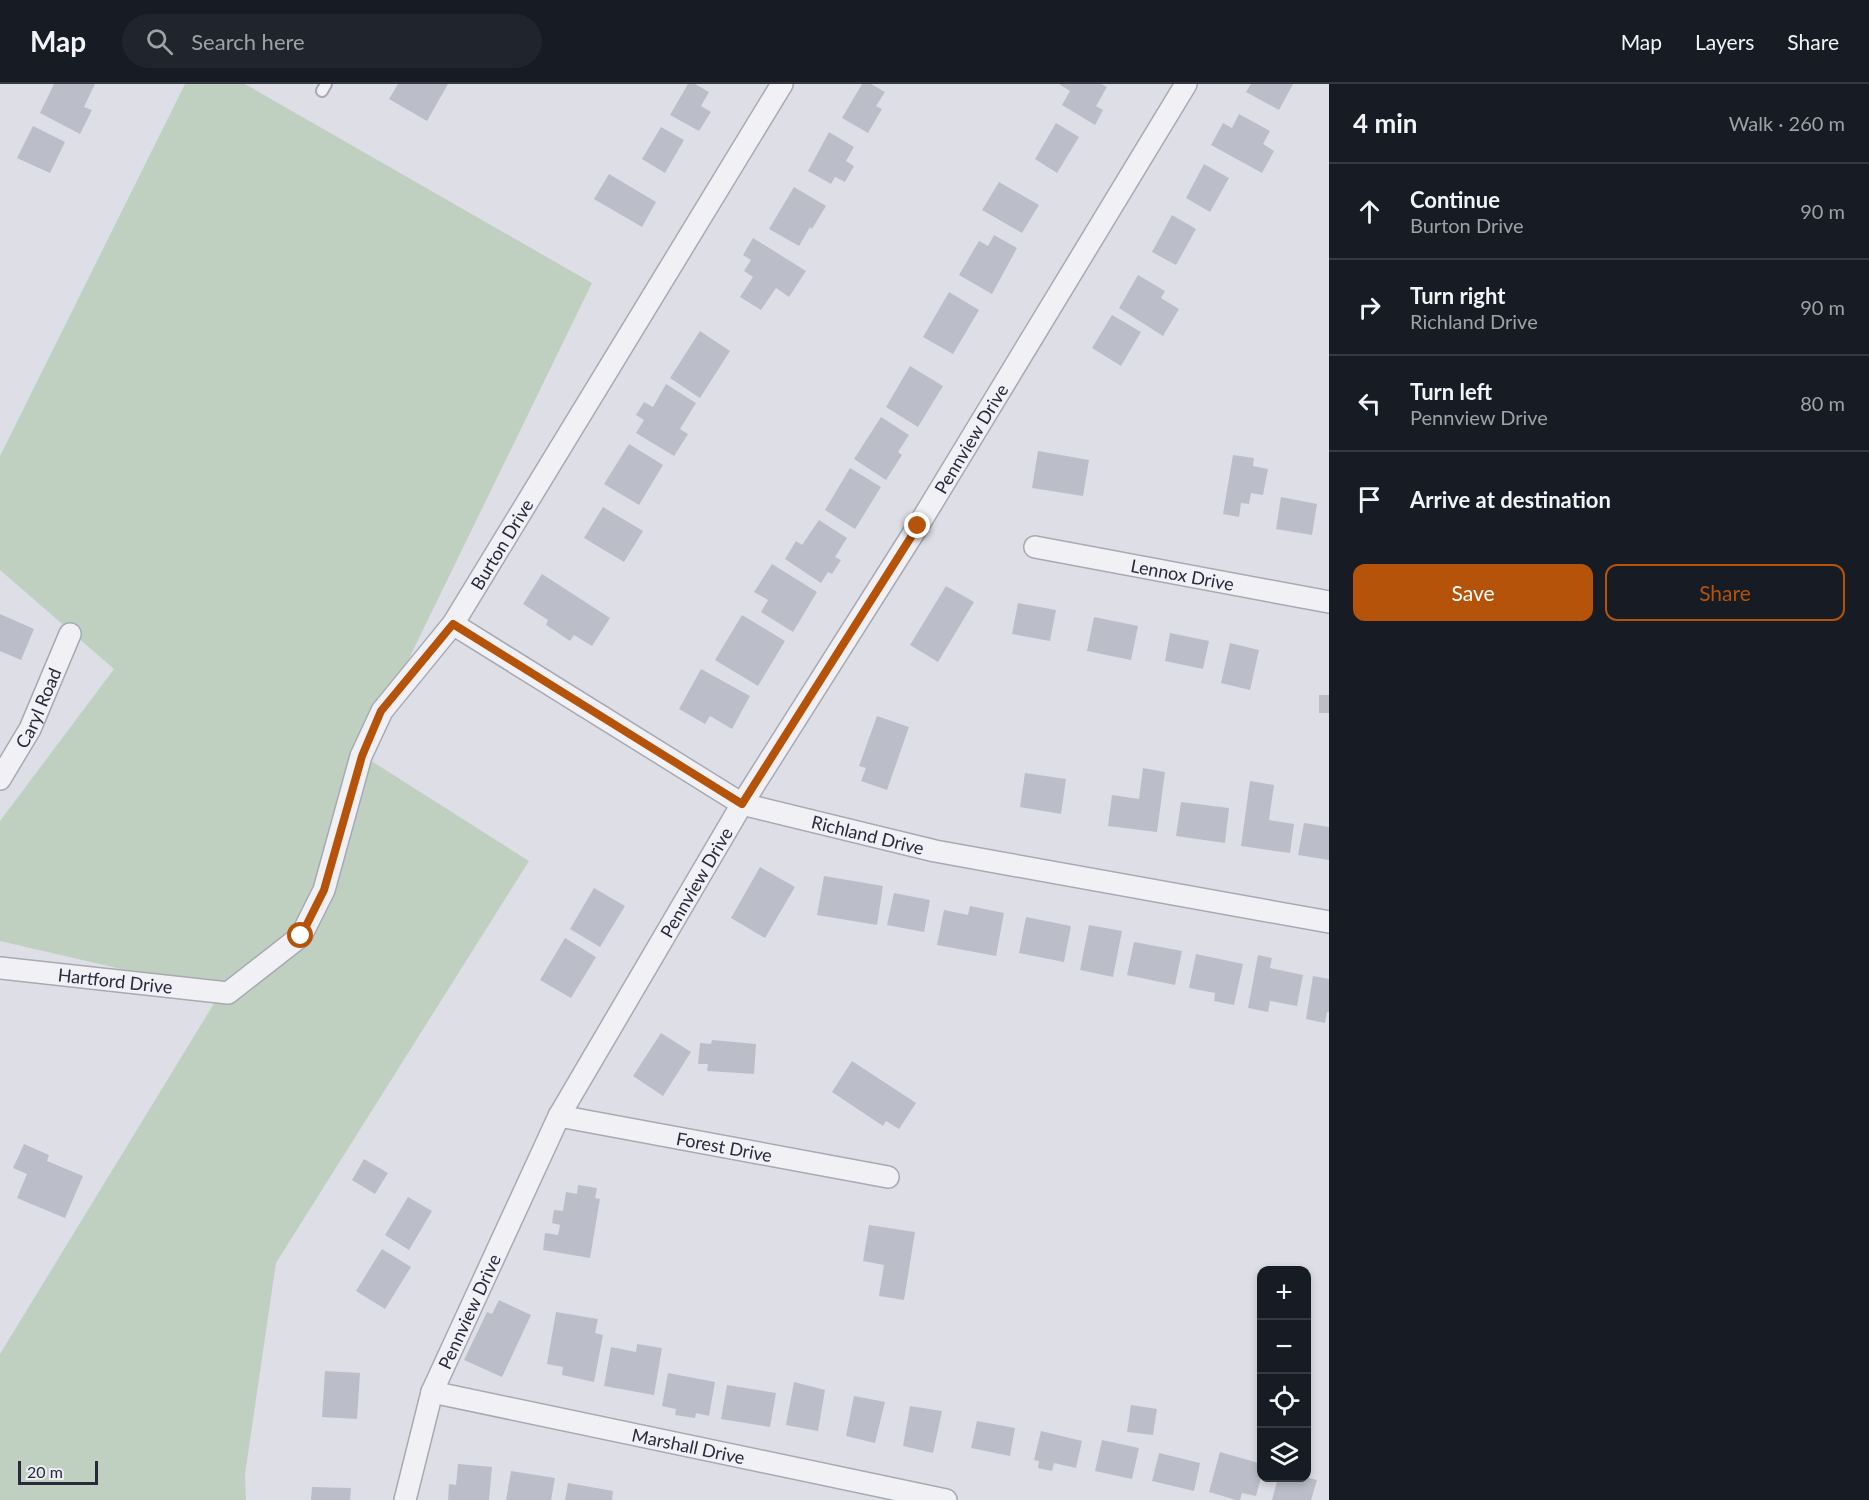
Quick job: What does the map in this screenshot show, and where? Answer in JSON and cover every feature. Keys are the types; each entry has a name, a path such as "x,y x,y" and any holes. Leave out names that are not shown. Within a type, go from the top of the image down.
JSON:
{"street":[{"name":"Burton Drive","path":"228,993 301,936 324,890 362,756 381,711 453,624 782,84"},
{"name":"Pennview Drive","path":"405,1500 432,1392 560,1116 742,804 918,526 1186,84"},
{"name":"Lennox Drive","path":"1035,548 1329,602"},
{"name":"Richland Drive","path":"453,624 742,804 935,851 1329,922"},
{"name":"Caryl Road","path":"0,779 30,729 70,634"},
{"name":"Hartford Drive","path":"0,969 228,993"},
{"name":"Forest Drive","path":"560,1116 888,1177"},
{"name":"Marshall Drive","path":"432,1392 946,1500"}],"green space":[{"path":"185,84 245,84 592,283 362,755 529,861 276,1263 245,1474 246,1500 0,1500 0,1354 221,992 0,941 0,821 114,669 0,570 0,456"}],"building":[{"path":"54,84 95,84 84,107 92,110 80,134 40,113"},
{"path":"398,84 448,84 427,121 389,99"},
{"path":"688,84 695,84 709,92 701,106 711,112 699,131 670,115"},
{"path":"862,84 871,84 885,92 876,106 882,109 868,133 842,118"},
{"path":"1059,84 1101,84 1107,87 1096,106 1103,110 1095,125 1062,105 1070,91"},
{"path":"1251,84 1293,84 1279,110 1246,92"},
{"path":"1239,114 1270,131 1263,144 1274,151 1262,173 1211,145 1223,123 1232,128"},
{"path":"1056,123 1079,137 1057,173 1035,159"},
{"path":"33,126 65,142 50,173 17,158"},
{"path":"661,127 684,140 665,173 642,159"},
{"path":"829,132 854,147 846,161 854,166 845,182 835,177 831,184 808,171"},
{"path":"1204,164 1229,178 1210,212 1186,198"},
{"path":"609,174 656,202 642,227 594,199"},
{"path":"999,182 1039,205 1022,233 982,210"},
{"path":"794,187 826,206 799,246 769,229"},
{"path":"1172,215 1196,229 1176,265 1152,252"},
{"path":"994,235 1017,248 992,294 959,275 979,241 988,246"},
{"path":"753,238 806,271 789,297 776,288 761,310 740,297 753,277 744,271 751,260 743,255"},
{"path":"1138,275 1165,291 1161,298 1179,309 1163,336 1119,308"},
{"path":"949,292 979,310 953,354 923,337"},
{"path":"1112,315 1141,332 1121,366 1092,348"},
{"path":"700,331 730,351 700,398 670,378"},
{"path":"910,366 943,386 918,427 886,407"},
{"path":"666,384 696,403 680,429 688,434 674,456 636,433 644,420 636,415 644,402 653,407"},
{"path":"881,417 909,435 898,452 902,455 886,480 854,459"},
{"path":"629,444 663,465 639,505 604,484"},
{"path":"1038,451 1089,460 1083,496 1032,488"},
{"path":"1233,455 1254,458 1253,466 1268,469 1263,495 1251,493 1249,504 1241,503 1239,517 1223,514"},
{"path":"850,468 881,487 855,529 825,510"},
{"path":"1281,497 1317,504 1312,535 1276,529"},
{"path":"603,507 643,531 624,562 584,538"},
{"path":"819,520 847,538 835,557 841,560 832,574 828,572 821,583 785,559 796,541 802,545"},
{"path":"772,564 817,592 793,632 761,612 768,600 754,592"},
{"path":"542,574 610,618 592,646 574,635 570,641 546,625 548,620 523,604"},
{"path":"946,586 974,602 938,662 910,645"},
{"path":"1018,603 1056,610 1050,641 1012,634"},
{"path":"0,614 34,629 21,660 0,651"},
{"path":"742,615 785,641 758,686 715,660"},
{"path":"1094,617 1138,626 1131,660 1087,651"},
{"path":"1170,633 1209,641 1203,669 1165,661"},
{"path":"1230,643 1259,650 1250,690 1221,683"},
{"path":"701,669 750,696 732,729 710,716 705,724 679,709"},
{"path":"1319,695 1329,695 1329,713 1319,713"},
{"path":"877,716 909,727 887,790 861,781 866,768 859,766"},
{"path":"1143,768 1165,772 1157,832 1108,826 1112,795 1139,799"},
{"path":"1025,773 1066,779 1061,814 1020,807"},
{"path":"1250,781 1274,785 1269,820 1294,824 1290,853 1241,846"},
{"path":"1181,802 1229,808 1225,843 1176,836"},
{"path":"1304,823 1329,827 1329,860 1298,855"},
{"path":"760,867 795,887 765,938 731,918"},
{"path":"824,876 883,886 877,925 817,915"},
{"path":"594,888 625,906 600,947 570,929"},
{"path":"894,893 930,900 924,932 887,925"},
{"path":"970,906 1004,913 996,956 937,945 944,910 968,915"},
{"path":"1026,917 1071,926 1064,962 1019,953"},
{"path":"1089,925 1122,931 1113,977 1080,970"},
{"path":"565,938 596,957 571,998 540,980"},
{"path":"1134,942 1182,951 1175,985 1127,975"},
{"path":"1196,954 1243,964 1234,1005 1214,1001 1215,993 1189,988"},
{"path":"1258,955 1272,958 1270,968 1303,975 1297,1006 1270,1001 1268,1012 1248,1008"},
{"path":"1313,976 1329,979 1329,1012 1327,1012 1325,1023 1306,1019"},
{"path":"661,1033 691,1052 663,1096 633,1076"},
{"path":"712,1040 756,1044 754,1074 707,1071 708,1064 698,1064 700,1043 711,1044"},
{"path":"852,1061 916,1103 899,1129 886,1121 883,1126 832,1092"},
{"path":"24,1144 49,1155 47,1161 83,1176 65,1218 17,1198 27,1174 13,1168"},
{"path":"364,1159 388,1173 375,1194 352,1180"},
{"path":"578,1185 597,1188 595,1198 600,1199 590,1258 543,1250 545,1233 558,1235 560,1225 552,1223 554,1210 563,1211 566,1192 577,1194"},
{"path":"408,1197 432,1211 409,1250 385,1235"},
{"path":"869,1225 915,1232 904,1300 879,1296 884,1265 863,1261"},
{"path":"382,1249 411,1267 385,1309 356,1291"},
{"path":"499,1300 531,1315 502,1377 464,1360 487,1312 492,1314"},
{"path":"556,1312 598,1319 595,1333 603,1335 594,1382 562,1375 563,1367 547,1364"},
{"path":"637,1344 662,1348 654,1395 604,1386 611,1347 636,1352"},
{"path":"325,1371 360,1373 357,1419 322,1417"},
{"path":"668,1373 715,1382 709,1416 696,1413 695,1418 675,1415 676,1409 662,1406"},
{"path":"794,1382 825,1390 818,1431 786,1425"},
{"path":"727,1385 776,1393 770,1427 721,1419"},
{"path":"854,1396 885,1402 875,1443 846,1436"},
{"path":"1131,1405 1157,1409 1153,1435 1127,1432"},
{"path":"910,1406 942,1411 933,1453 903,1446"},
{"path":"977,1421 1015,1428 1010,1456 971,1448"},
{"path":"1041,1431 1082,1441 1076,1468 1054,1463 1052,1471 1038,1468 1039,1461 1034,1460"},
{"path":"1102,1440 1139,1448 1132,1479 1095,1471"},
{"path":"1220,1452 1257,1463 1257,1482 1260,1482 1256,1496 1242,1493 1240,1500 1236,1500 1209,1492"},
{"path":"1159,1453 1200,1463 1194,1491 1152,1481"},
{"path":"458,1464 492,1467 489,1500 448,1500 449,1484 456,1485"},
{"path":"511,1471 555,1478 551,1500 506,1500"},
{"path":"1311,1478 1317,1480 1311,1500 1272,1500 1277,1482 1311,1482"},
{"path":"568,1483 613,1491 612,1500 565,1500"},
{"path":"312,1487 351,1488 350,1500 311,1500"}],"route":[{"path":"301,936 324,890 362,756 381,711 453,624 742,804 918,526"}]}
